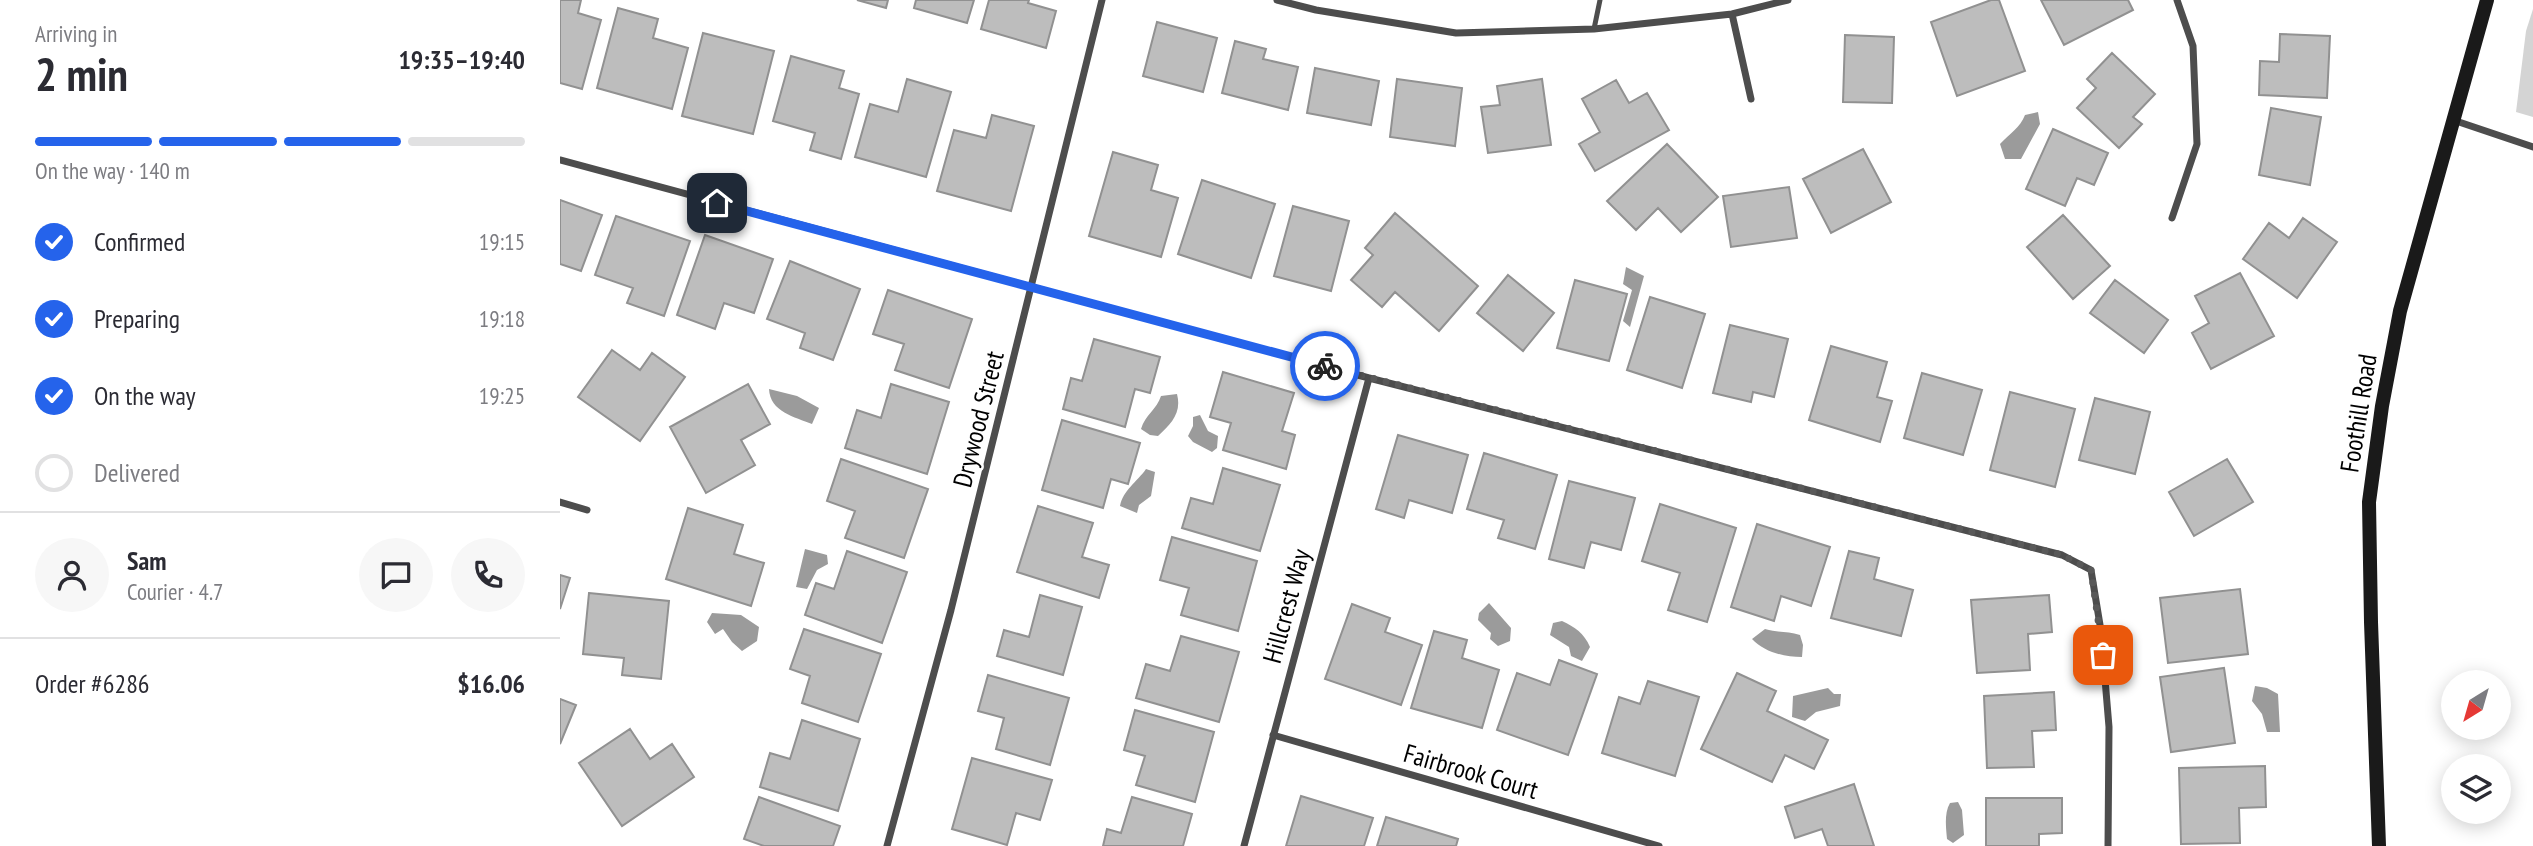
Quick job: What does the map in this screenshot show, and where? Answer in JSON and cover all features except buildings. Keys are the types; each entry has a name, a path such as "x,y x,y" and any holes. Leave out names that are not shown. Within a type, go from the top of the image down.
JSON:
{"main road":[{"name":"Foothill Road","path":"2379,846 2369,502 2382,406 2400,311 2487,0"}],"street":[{"name":"Drywood Street","path":"887,846 951,610 1102,0"},
{"path":"1280,0 1316,10 1456,33 1594,29 1732,14 1788,0"},
{"path":"2172,218 2197,145 2193,47 2177,0"},
{"path":"1732,14 1751,99"},
{"path":"2452,120 2533,147"},
{"path":"560,160 1369,378 2062,555 2091,570 2101,631 2109,727 2108,846"},
{"name":"Hillcrest Way","path":"1244,846 1369,378"},
{"path":"560,502 587,510"},
{"name":"Fairbrook Court","path":"1273,735 1659,846"}],"lane":[{"path":"1594,29 1600,0"}],"shaded area":[{"path":"2533,9 2533,117 2516,112 2526,31"},
{"path":"2038,112 2040,124 2021,159 2005,159 2000,144 2018,127 2025,115"},
{"path":"1626,267 1644,276 1630,327 1623,321 1632,290 1623,284"},
{"path":"769,389 797,396 819,408 812,424 779,408 770,397"},
{"path":"1177,394 1177,412 1163,432 1158,436 1150,435 1141,429 1161,396"},
{"path":"1200,415 1208,431 1218,436 1217,448 1212,452 1193,442 1188,436 1193,426 1193,417"},
{"path":"1146,469 1155,472 1151,496 1139,505 1137,513 1120,506 1127,491"},
{"path":"805,549 827,555 828,564 817,570 807,589 796,587"},
{"path":"1489,603 1511,628 1510,641 1498,646 1490,639 1491,633 1478,620 1479,613"},
{"path":"712,613 741,615 759,627 757,641 742,651 723,629 715,634 707,622"},
{"path":"1562,621 1579,631 1588,642 1590,647 1582,661 1571,656 1569,647 1550,635 1553,623"},
{"path":"1765,629 1800,635 1802,657 1775,653 1757,644 1752,639"},
{"path":"2255,686 2278,694 2280,732 2267,732 2262,714 2252,701"},
{"path":"1828,688 1834,694 1841,694 1840,706 1816,712 1805,721 1792,717 1793,696"},
{"path":"1958,802 1962,810 1964,835 1953,843 1947,839 1946,816 1950,803"}],"way so far":[{"path":"1325,366 2062,555 2091,570 2103,655"}],"route":[{"path":"717,203 1325,366"}]}
